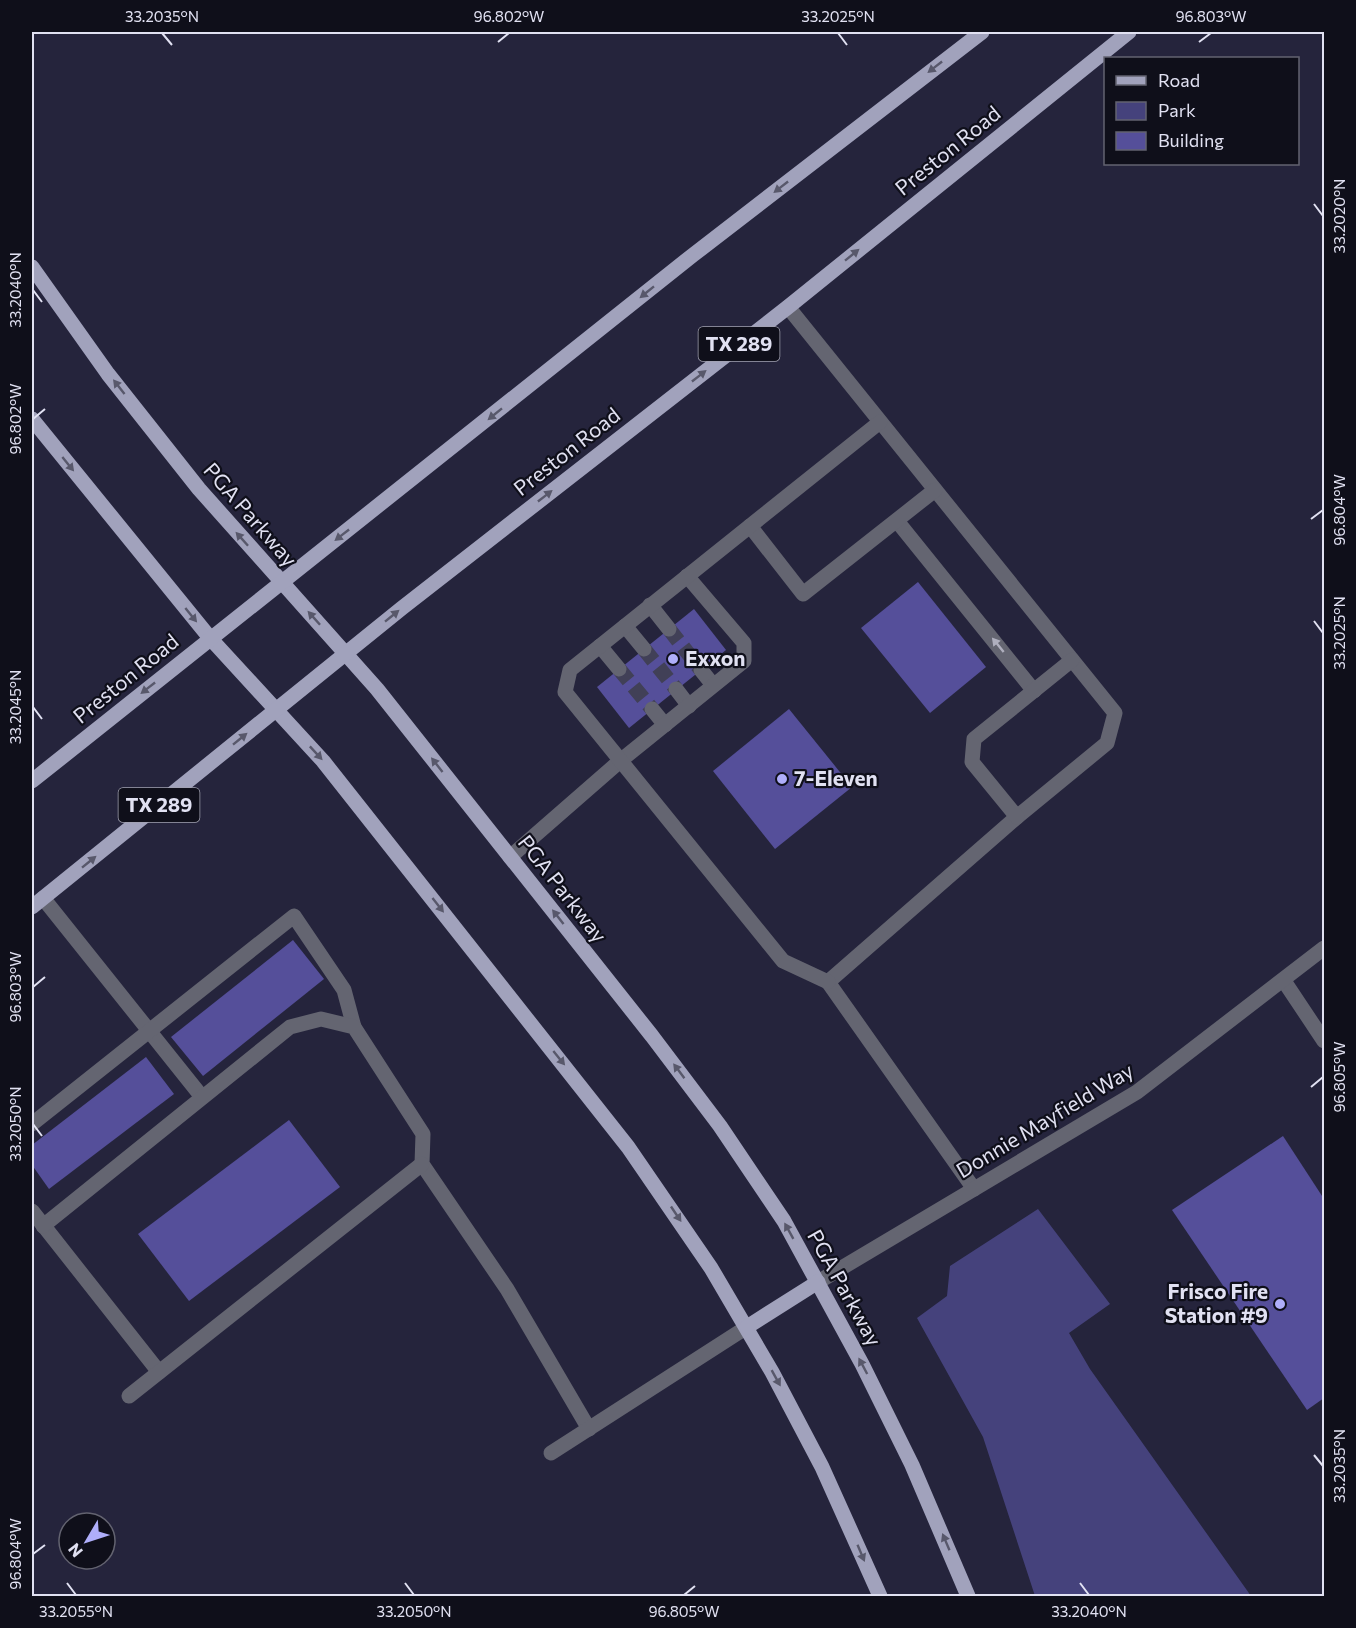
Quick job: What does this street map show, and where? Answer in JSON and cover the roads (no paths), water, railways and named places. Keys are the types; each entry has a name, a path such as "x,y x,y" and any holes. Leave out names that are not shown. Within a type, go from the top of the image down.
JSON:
{"main road":[{"name":"Preston Road","path":"32,781 693,255 982,32"},
{"name":"Preston Road","path":"37,903 346,653 788,307 1129,32"},
{"name":"PGA Parkway","path":"32,267 108,374 199,489 346,653 698,1095 784,1221 818,1282 912,1465 968,1596"},
{"path":"32,419 210,638 323,761 599,1109 670,1205 747,1327 822,1467 880,1596"},
{"path":"747,1327 818,1282"}],"street":[{"path":"788,307 1115,713 1107,743 1017,817 828,982"},
{"path":"880,422 570,670 565,692 783,961 828,982 974,1189"},
{"path":"750,526 803,594 935,490"},
{"path":"897,520 1034,691"},
{"path":"510,857 620,761 744,661 744,643 687,576"},
{"path":"650,606 669,629"},
{"path":"625,626 644,649"},
{"path":"600,646 619,669"},
{"path":"1017,817 972,762 974,739 1072,660"},
{"path":"701,670 713,685"},
{"path":"676,689 689,705"},
{"path":"652,709 665,725"},
{"path":"37,903 150,1031 202,1097"},
{"path":"32,1124 294,916 344,990 354,1027 423,1134 422,1164 507,1289 589,1429"},
{"name":"Donnie Mayfield Way","path":"818,1282 1137,1092 1324,948"},
{"path":"1284,981 1324,1041"},
{"path":"43,1226 290,1026 321,1019 354,1027"},
{"path":"129,1396 422,1164"},
{"path":"32,1211 159,1372"},
{"path":"551,1453 747,1327"}],"tunnel":[{"path":"669,629 701,670"},
{"path":"644,649 676,689"},
{"path":"619,669 652,709"}],"place":[{"name":"Exxon","path":"673,659"},
{"name":"7-Eleven","path":"782,779"},
{"name":"Frisco Fire Station #9","path":"1280,1304"}]}
